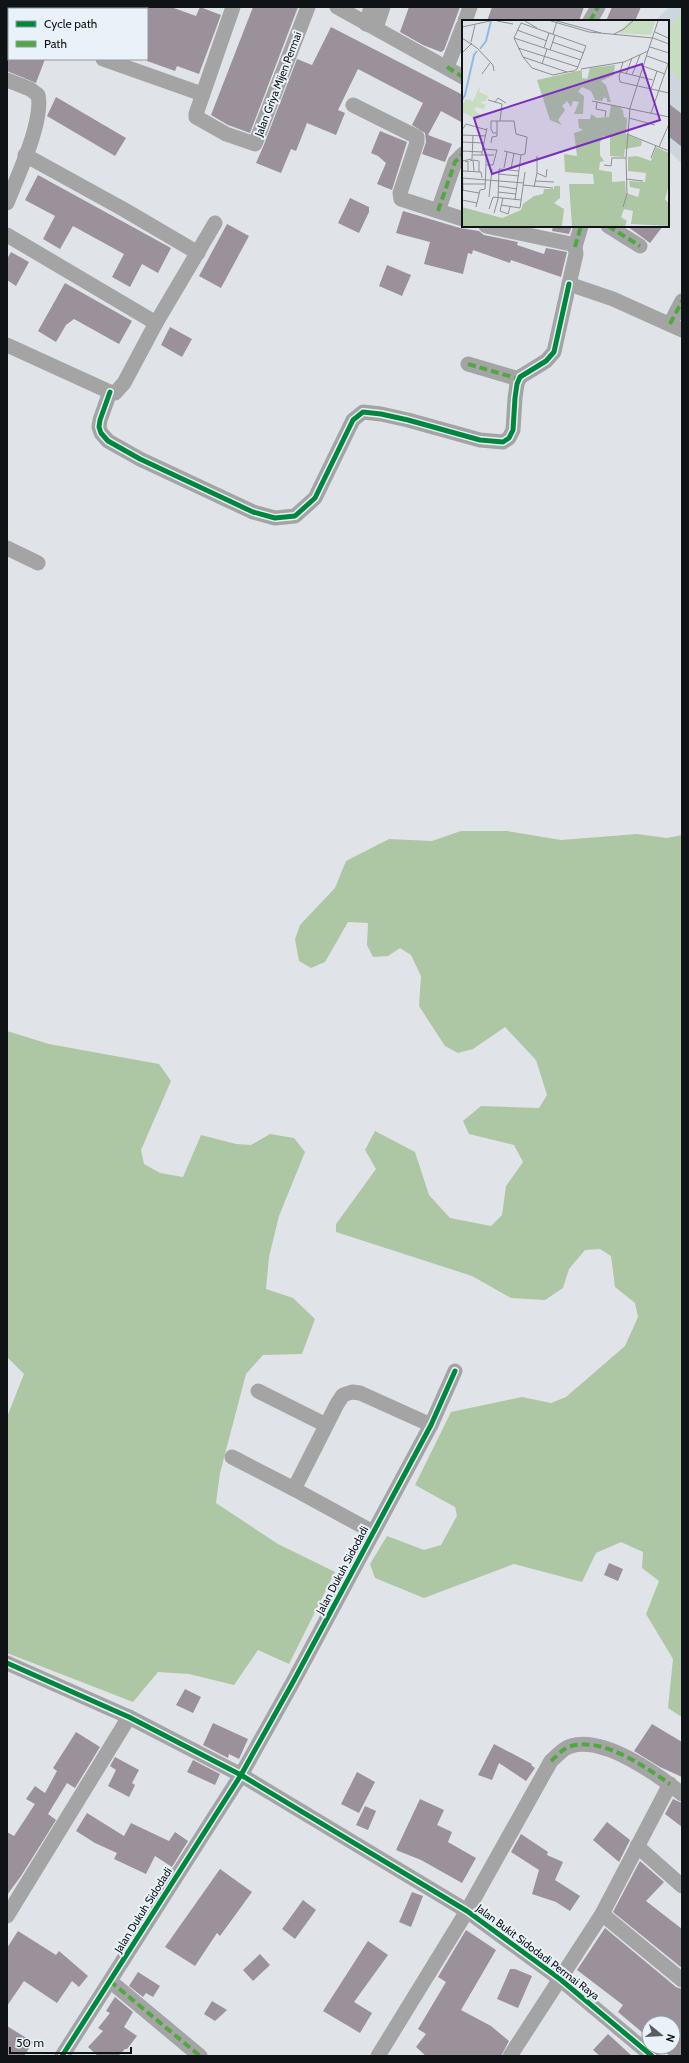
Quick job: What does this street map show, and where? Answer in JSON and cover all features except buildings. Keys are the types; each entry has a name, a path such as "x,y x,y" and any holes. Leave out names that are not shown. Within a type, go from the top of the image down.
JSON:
{"street":[{"name":"Jalan Griya Mijen Permai","path":"231,7 202,94 196,117 226,134 255,144 308,7"},
{"path":"337,7 462,76"},
{"path":"371,7 371,26"},
{"path":"371,26 383,7"},
{"path":"465,20 470,7"},
{"path":"591,20 598,7"},
{"path":"447,67 462,30"},
{"path":"106,60 202,94"},
{"path":"7,80 38,95 40,105 38,117 7,203"},
{"path":"353,105 417,137 417,142 400,193 401,199 462,219"},
{"path":"25,155 123,209 198,253"},
{"path":"438,211 455,162 462,155"},
{"path":"7,345 115,393 120,389 156,323 215,223"},
{"path":"491,227 571,244 575,247"},
{"path":"110,392 99,427 101,433 108,441 140,459 253,512 275,518 288,518 303,511 315,498 342,440 358,414 367,411 480,440 503,442 509,438 513,430 515,398 519,379 528,371 546,361 554,352 576,254 575,247 582,227"},
{"path":"610,227 640,246"},
{"path":"7,235 156,323"},
{"path":"569,284 613,299 676,327 682,301"},
{"path":"468,364 519,379"},
{"path":"7,548 38,563"},
{"name":"Jalan Dukuh Sidodadi","path":"68,2054 110,1981 241,1775 293,1682 431,1425 455,1371"},
{"path":"258,1391 326,1425"},
{"path":"294,1489 326,1425 343,1395 352,1392 360,1393 431,1425"},
{"path":"232,1457 373,1532"},
{"path":"7,1663 129,1717 241,1775 467,1911"},
{"path":"7,1916 129,1717"},
{"path":"378,2056 467,1911 552,1761 570,1746 583,1744 614,1751 638,1763 676,1789 637,1846 602,1914 510,2056"},
{"path":"637,1846 682,1886"},
{"name":"Jalan Bukit Sidodadi Permai Raya","path":"467,1911 560,1978 652,2056"},
{"path":"602,1914 682,1980"},
{"path":"110,1981 200,2056"}],"shaded area":[{"path":"669,7 682,7 682,164 669,151 669,20 656,20"}],"green space":[{"path":"682,14 682,82 669,68 669,27"},
{"path":"461,831 507,831 561,840 637,834 667,838 682,835 682,1717 668,1708 673,1659 646,1614 659,1581 642,1568 643,1552 621,1542 596,1553 582,1582 514,1564 424,1598 375,1578 370,1564 387,1536 424,1550 441,1545 457,1516 455,1507 415,1485 451,1412 522,1397 551,1403 566,1397 625,1346 638,1317 635,1303 615,1287 611,1256 600,1249 585,1250 569,1269 563,1288 545,1300 511,1298 472,1276 336,1232 336,1224 376,1169 365,1150 375,1131 415,1152 429,1195 450,1218 491,1226 502,1215 506,1186 523,1162 514,1145 469,1134 463,1121 481,1106 539,1108 547,1095 536,1060 505,1027 473,1049 458,1053 445,1046 419,1006 421,976 411,955 400,948 388,956 373,957 367,945 368,923 348,922 325,962 311,968 299,961 295,939 300,925 335,888 346,861 389,839 432,841"},
{"path":"7,1031 49,1044 159,1064 171,1081 141,1150 144,1164 160,1173 183,1177 201,1135 236,1144 251,1145 270,1134 294,1138 305,1152 279,1216 269,1257 266,1289 293,1298 315,1319 302,1354 263,1355 246,1374 220,1473 216,1503 278,1544 335,1572 289,1664 258,1650 234,1685 189,1674 158,1672 133,1702 7,1653 7,1417 24,1374 7,1357"}],"marked path":[{"path":"591,20 598,7"},
{"path":"447,67 462,76"},
{"path":"438,211 455,162 462,155"},
{"path":"575,247 581,227"},
{"path":"610,227 640,246"},
{"path":"670,324 682,301"},
{"path":"468,364 519,379"},
{"path":"551,1761 563,1750 571,1746 584,1744 597,1746 624,1755 670,1784"},
{"path":"110,1981 200,2056"}],"cycle path":[{"path":"110,392 99,427 101,433 108,441 140,459 253,512 275,518 295,516 315,498 353,420 363,412 408,420 480,440 503,442 509,438 513,430 517,384 520,377 546,361 554,352 569,284"},
{"path":"62,2056 241,1775 293,1682 431,1425 455,1371"},
{"path":"7,1663 129,1717 241,1775 467,1911 560,1979 652,2056"}]}
